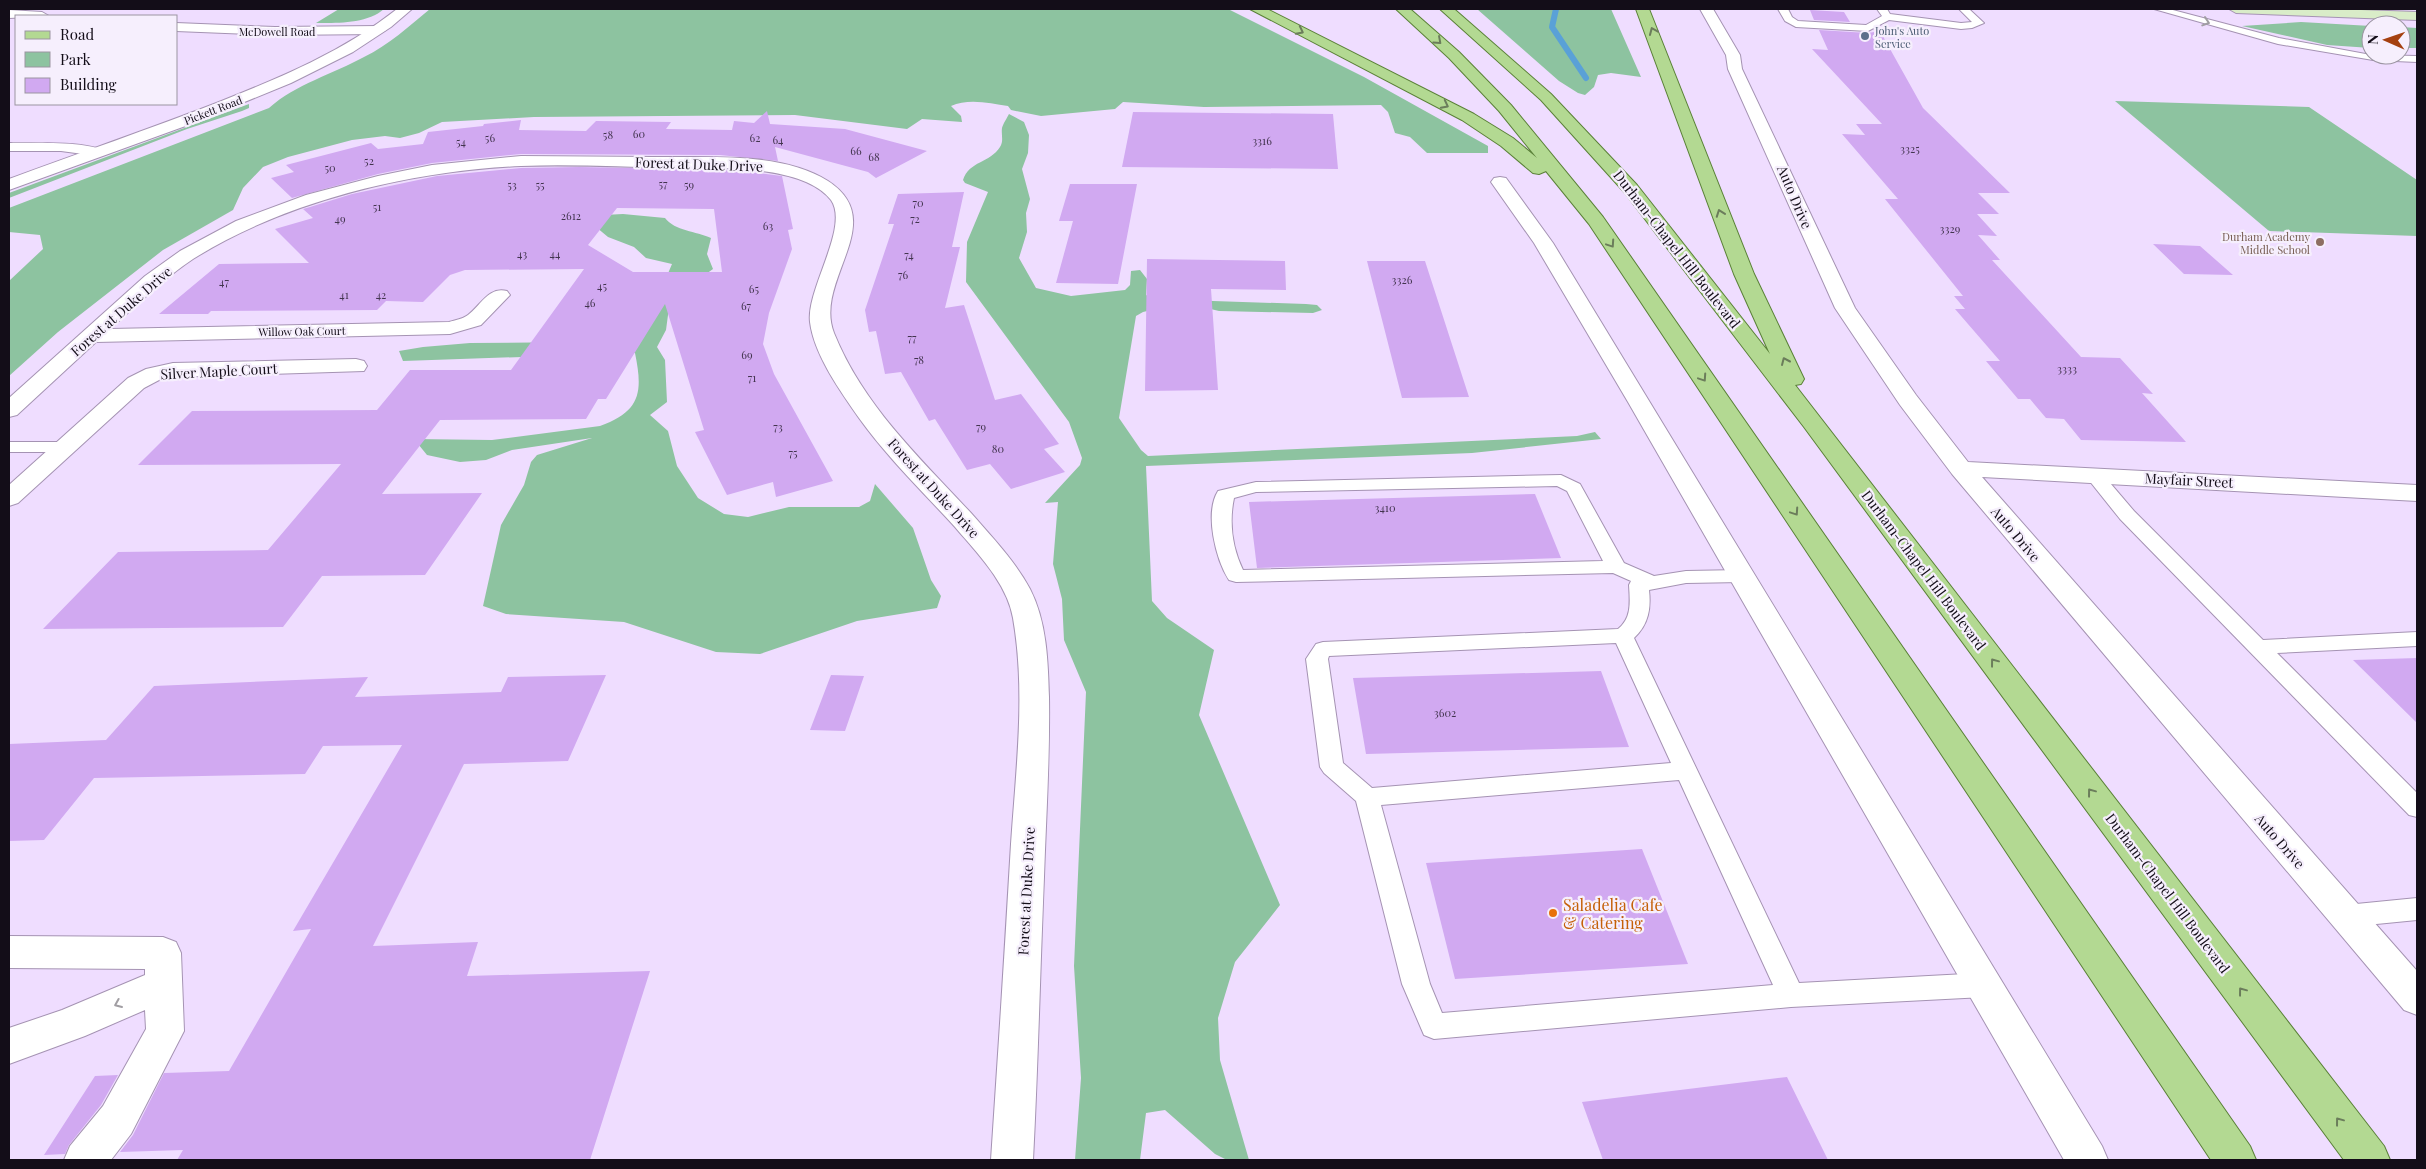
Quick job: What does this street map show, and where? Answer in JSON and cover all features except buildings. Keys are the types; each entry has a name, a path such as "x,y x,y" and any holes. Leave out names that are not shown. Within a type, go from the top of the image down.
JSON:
{"main road":[{"path":"1257,9 1491,130 1528,159 1596,221"},
{"path":"1402,9 1454,55 1505,108 1596,221 2234,1160"},
{"name":"Durham-Chapel Hill Boulevard","path":"1446,9 1510,63 1546,97 1631,189 1812,422 2368,1160"},
{"path":"1644,9 1741,266 1812,422"},
{"path":"2236,9 2417,16"}],"street":[{"name":"Pickett Road","path":"9,185 283,82 336,57 379,30 405,9"},
{"name":"Auto Drive","path":"1707,9 1733,55 1735,69 1845,308 1908,400 1961,469 2417,998"},
{"path":"9,14 26,15"},
{"name":"McDowell Road","path":"178,27 266,31 379,30"},
{"name":"Forest at Duke Drive","path":"9,410 152,280 187,255 223,234 266,215 312,199 409,174 453,167 521,161 743,163 791,171 819,183 838,197 845,213 844,230 826,284 820,315 821,326 837,367 871,418 991,552 1016,589 1026,612 1033,664 1034,736 1012,1160"},
{"path":"1500,182 1543,243 2087,1160"},
{"name":"Willow Oak Court","path":"92,336 450,328 474,321 489,308 500,294"},
{"name":"Silver Maple Court","path":"9,498 136,383 154,374 173,370 356,366"},
{"name":"Mayfair Street","path":"1961,469 2093,474 2417,494"},
{"path":"9,952 162,953 165,1031 117,1120 85,1160"},
{"path":"9,1046 71,1024 163,985"}],"lane":[{"path":"1783,9 1791,21 1801,24 1868,28 1884,13 1936,24 1969,25 1979,23 1964,9"},
{"path":"2159,9 2278,41 2373,57 2417,59"},
{"path":"9,146 61,147 98,152"},
{"path":"9,447 66,447"},
{"path":"2093,474 2127,515 2417,808"},
{"path":"1616,568 1574,488 1561,480 1256,487 1226,495 1220,512 1228,562 1236,576 1616,568 1652,583"},
{"path":"1742,576 1686,577 1639,585 1641,610 1632,630 1623,636 1323,649 1317,659 1332,767 1367,797 1416,984 1434,1026 1791,995 1984,985"},
{"path":"1623,636 1791,995"},
{"path":"2258,647 2417,639"},
{"path":"1367,797 1686,771"},
{"path":"2346,916 2417,909"}],"green space":[{"path":"339,9 384,9 369,18 361,20 342,23 316,23"},
{"path":"430,9 1228,9 1364,77 1488,146 1488,153 1427,153 1410,137 1395,133 1388,112 1381,105 1204,107 1123,102 1115,109 1041,116 1011,110 1008,106 965,102 951,106 961,116 962,122 922,119 907,129 795,115 534,117 442,122 419,133 400,138 385,136 352,140 288,157 263,167 243,188 233,210 163,250 58,332 9,376 9,281 43,249 40,235 9,232 9,208 269,108 291,92 382,47"},
{"path":"1477,9 1611,9 1641,77 1611,73 1598,75 1594,87 1585,95 1578,93 1559,81"},
{"path":"2301,22 2361,25 2361,47 2327,45 2242,26"},
{"path":"2411,28 2417,28 2417,48 2411,48"},
{"path":"2115,101 2309,107 2417,180 2417,236 2269,231"},
{"path":"249,104 249,108 242,111 187,129 9,198 9,193"},
{"path":"1009,114 1024,122 1029,135 1028,153 1022,169 1030,199 1026,213 1027,232 1019,258 1036,288 1071,296 1125,290 1130,285 1131,271 1140,270 1147,279 1146,295 1154,299 1306,304 1317,305 1322,310 1313,313 1219,311 1198,306 1164,307 1143,312 1136,316 1119,418 1141,450 1148,456 1577,436 1595,432 1601,439 1472,453 1146,466 1152,601 1167,618 1214,650 1199,715 1280,905 1235,962 1218,1018 1220,1060 1249,1160 1227,1160 1215,1154 1165,1110 1146,1113 1140,1160 1075,1160 1081,1078 1074,966 1086,692 1064,640 1062,599 1053,564 1058,502 1045,503 1080,465 1082,458 1069,422 966,282 967,242 988,192 965,183 963,180 970,169 991,156 1000,147 1002,128"},
{"path":"623,214 665,218 674,226 711,238 707,254 713,269 670,300 666,330 657,347 665,360 667,402 650,415 668,431 677,466 698,498 724,514 748,517 789,507 859,507 870,501 875,484 913,528 931,580 941,596 937,608 857,621 760,654 716,652 624,622 506,614 483,606 501,525 524,485 531,462 537,455 592,438 512,450 486,460 460,462 427,455 414,439 492,440 600,426 624,414 636,398 639,379 635,353 403,361 399,351 470,343 583,342 652,311 672,264 646,258 634,247 608,237 590,222 604,215"}],"waterway":[{"path":"1556,9 1552,27 1586,78"}],"place":[{"name":"John's Auto Service","path":"1865,36"},
{"name":"Durham Academy Middle School","path":"2320,242"},
{"name":"Saladelia Cafe & Catering","path":"1553,913"}]}
